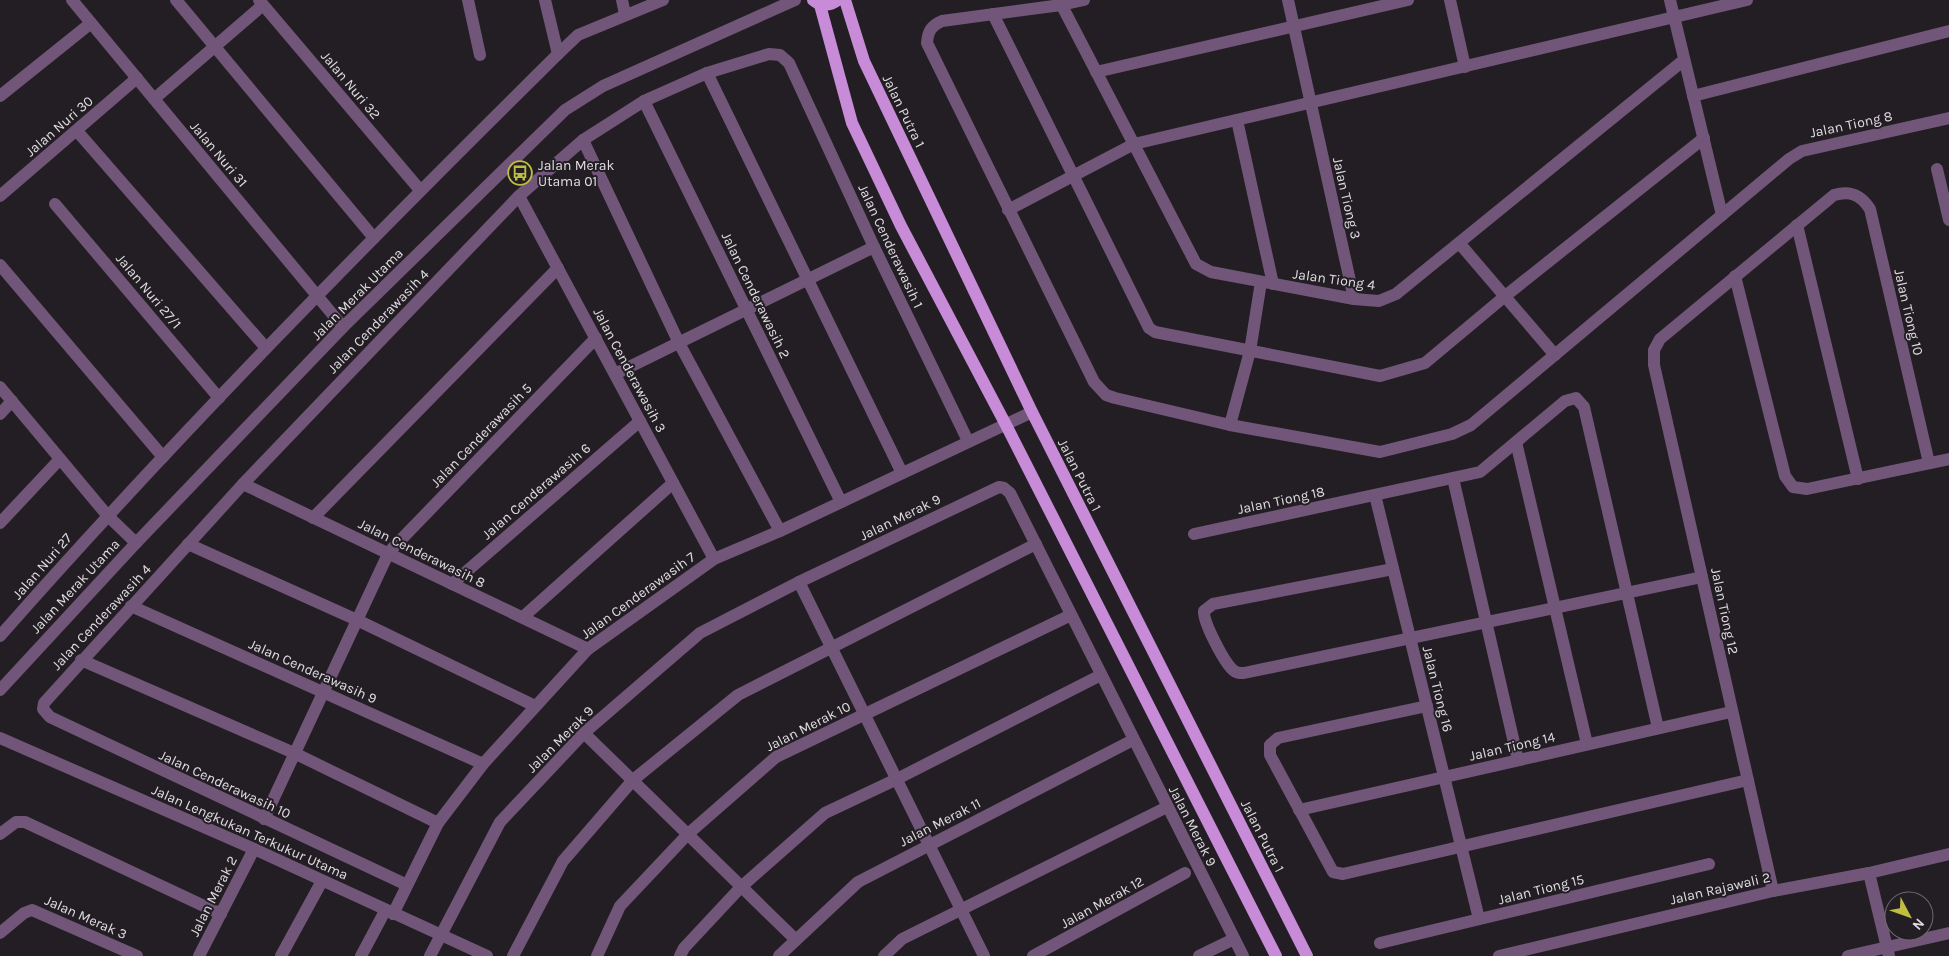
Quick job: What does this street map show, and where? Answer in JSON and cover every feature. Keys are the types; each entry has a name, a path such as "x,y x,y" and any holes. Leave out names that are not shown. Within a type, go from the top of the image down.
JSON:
{"main road":[{"path":"817,2 829,5 838,0"},
{"name":"Jalan Putra 1","path":"845,0 864,61 1032,412 1307,956"},
{"path":"817,2 852,123 901,226 1006,425 1276,956"}],"street":[{"name":"Jalan Nuri 31","path":"72,0 343,327"},
{"path":"176,0 374,238"},
{"path":"468,0 480,55"},
{"path":"545,0 558,54"},
{"path":"622,0 625,14"},
{"name":"Jalan Nuri 27","path":"0,636 107,515 266,348 420,190 558,54 578,35 625,14 663,0"},
{"name":"Jalan Merak Utama","path":"0,690 136,543 343,327 565,110 603,86 795,0"},
{"path":"1084,0 993,14 1149,328 1155,332 1380,376 1425,363 1504,297 1704,138"},
{"name":"Jalan Tiong 3","path":"1288,0 1354,299"},
{"path":"1096,72 1408,0"},
{"path":"1450,0 1465,66"},
{"path":"1670,0 1722,215"},
{"path":"1008,210 1134,144 1747,0"},
{"path":"154,99 215,46 261,2"},
{"name":"Jalan Nuri 32","path":"261,2 420,190"},
{"name":"Jalan Tiong 4","path":"1060,3 1196,264 1210,272 1354,299 1379,301 1388,299 1460,244 1684,60"},
{"name":"Jalan Tiong 8","path":"993,14 942,21 934,24 928,32 927,43 1008,210 1099,389 1115,398 1230,425 1380,452 1462,430 1802,150 1949,118"},
{"path":"0,96 91,23"},
{"path":"1693,96 1949,31"},
{"name":"Jalan Cenderawasih 4","path":"46,698 243,484 519,196 583,140 644,101 706,73 769,54 780,55 789,63"},
{"name":"Jalan Cenderawasih 1","path":"789,63 874,247 968,441"},
{"path":"706,73 902,473"},
{"name":"Jalan Nuri 30","path":"0,196 137,78"},
{"name":"Jalan Cenderawasih 2","path":"644,101 841,502"},
{"path":"1230,425 1267,283 1236,120"},
{"path":"77,131 266,348"},
{"path":"583,140 679,343 780,531"},
{"path":"1937,169 1949,220"},
{"name":"Jalan Tiong 10","path":"1797,225 1834,195 1844,192 1854,194 1864,200 1870,209 1929,463"},
{"name":"Jalan Cenderawasih 3","path":"519,196 714,558"},
{"name":"Jalan Nuri 27/1","path":"55,204 219,398"},
{"path":"1858,479 1797,225 1735,276 1788,482 1793,487 1807,489 1858,479 1949,459"},
{"path":"1460,244 1555,355"},
{"path":"615,374 874,247"},
{"path":"0,265 163,456"},
{"path":"314,518 558,268"},
{"name":"Jalan Tiong 12","path":"1735,276 1660,339 1654,350 1654,365 1773,891"},
{"name":"Jalan Cenderawasih 5","path":"264,819 389,552 596,338"},
{"path":"0,387 107,515 136,543"},
{"name":"Jalan Tiong 18","path":"1194,534 1480,472 1565,401 1576,398 1584,407 1628,592"},
{"path":"0,414 12,401"},
{"name":"Jalan Cenderawasih 7","path":"362,956 407,885 438,823 483,764 588,649 714,558 780,531 1032,412"},
{"name":"Jalan Cenderawasih 6","path":"452,584 640,421"},
{"path":"1516,442 1588,744"},
{"path":"0,523 60,459"},
{"path":"1453,478 1484,622 1518,760"},
{"name":"Jalan Cenderawasih 8","path":"243,484 389,552 588,649"},
{"path":"522,617 674,484"},
{"name":"Jalan Merak 9","path":"430,956 500,822 584,733 700,633 799,582 999,487 1004,488 1010,493 1243,956"},
{"name":"Jalan Tiong 16","path":"1375,495 1479,919"},
{"path":"188,544 357,620 535,706"},
{"path":"513,956 562,861 633,780 738,695 1036,544"},
{"path":"1393,569 1213,604 1204,611 1205,622 1231,668 1239,673 1702,577"},
{"path":"799,582 984,956"},
{"path":"1628,592 1658,728"},
{"name":"Jalan Cenderawasih 9","path":"131,606 483,764"},
{"name":"Jalan Merak 10","path":"597,956 620,906 688,834 776,756 1071,615"},
{"path":"81,660 294,753 438,823"},
{"path":"680,956 684,948 741,887 825,813 897,779 1101,675"},
{"name":"Jalan Cenderawasih 10","path":"46,698 43,709 50,717 407,885"},
{"path":"1427,706 1274,740 1270,745 1270,755 1329,868 1338,874 1748,780"},
{"name":"Jalan Tiong 14","path":"1299,810 1731,712"},
{"path":"584,733 796,940"},
{"name":"Jalan Lengkukan Terkukur Utama","path":"0,738 254,849 487,956"},
{"name":"Jalan Merak 11","path":"779,956 858,882 1133,740"},
{"path":"884,956 902,939 962,911 1167,807"},
{"path":"0,834 16,822 25,822 221,914"},
{"name":"Jalan Merak 2","path":"199,956 254,849"},
{"name":"Jalan Rajawali 2","path":"1499,956 1524,954 1773,891 1869,873 1949,854"},
{"name":"Jalan Tiong 15","path":"1380,943 1709,864"},
{"name":"Jalan Merak 12","path":"1033,956 1057,951 1185,873"},
{"path":"1869,873 1888,952"},
{"path":"280,956 322,881"},
{"name":"Jalan Merak 3","path":"0,933 24,913 32,910 137,956"},
{"path":"1848,956 1888,952 1949,933"},
{"path":"1199,956 1234,939"}],"place":[{"name":"Jalan Merak Utama 01","path":"520,173"}]}
